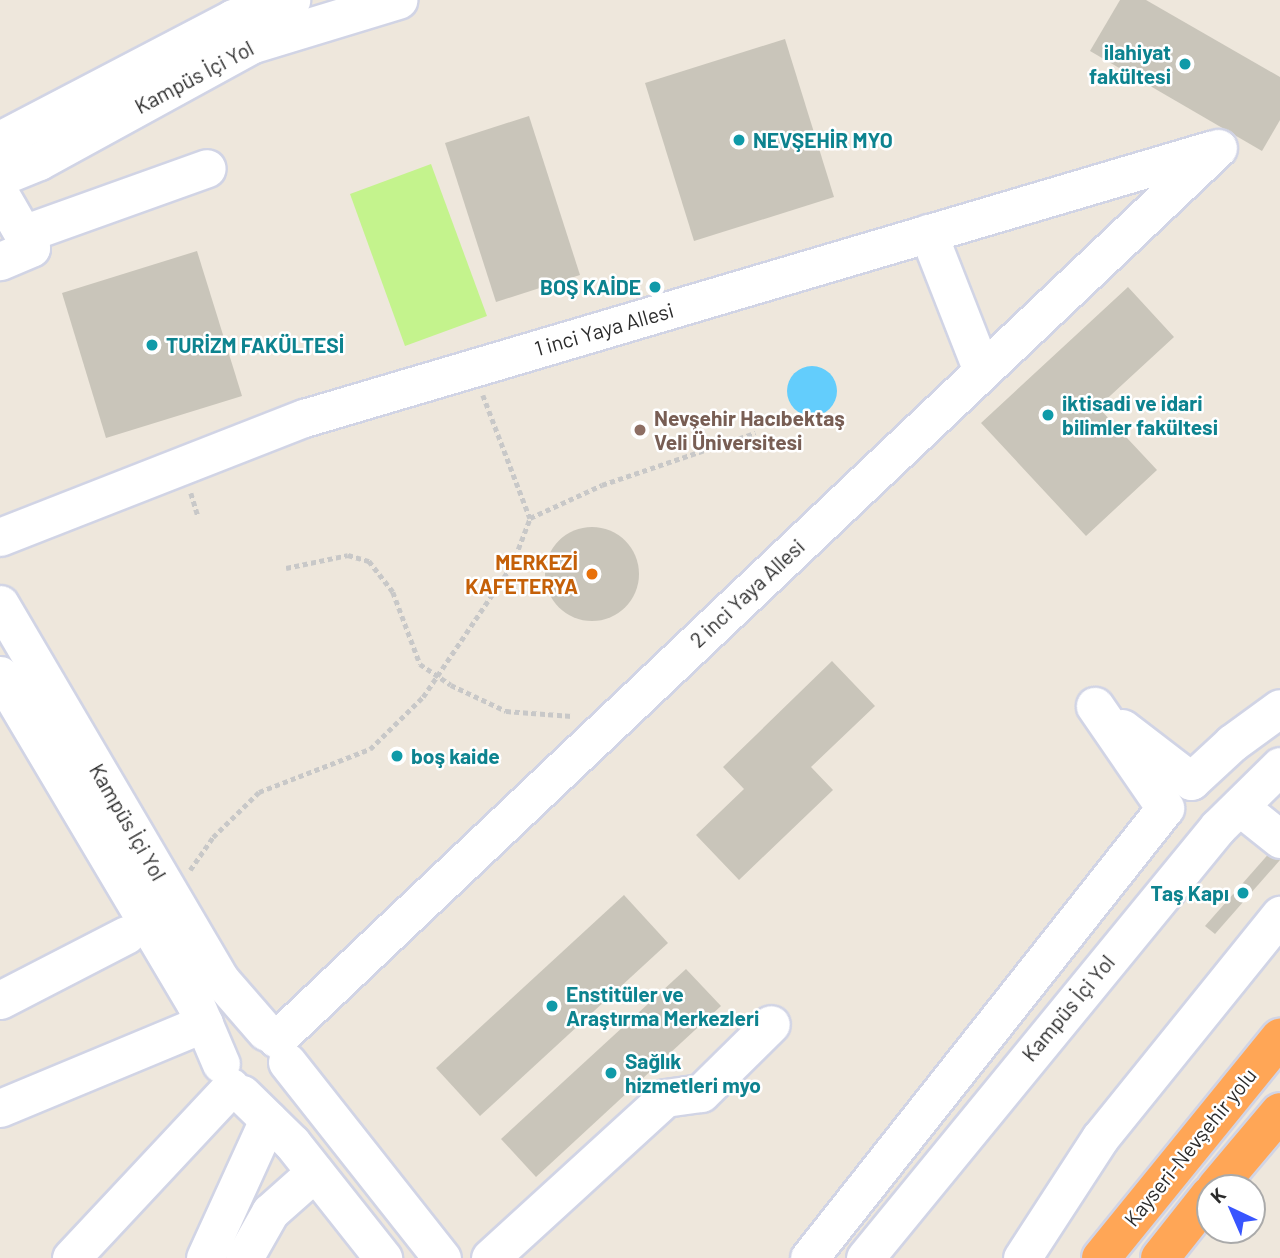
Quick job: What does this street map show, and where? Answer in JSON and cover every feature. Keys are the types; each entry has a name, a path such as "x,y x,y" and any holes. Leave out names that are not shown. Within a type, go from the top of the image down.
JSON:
{"highway":[{"name":"Kayseri-Nevşehir yolu","path":"1101,1258 1280,1038"},
{"path":"1228,1174 1280,1112"},
{"path":"1160,1258 1196,1213"}],"street":[{"name":"Kampüs İçi Yol","path":"0,140 233,18 292,0"},
{"name":"Kampüs İçi Yol","path":"0,177 39,161 253,44 398,0"},
{"name":"1 inci Yaya Allesi","path":"0,537 304,418 1218,148"},
{"name":"2 inci Yaya Allesi","path":"276,1044 1218,148"},
{"path":"0,194 11,247 207,168"},
{"path":"928,233 982,371"},
{"name":"Kampüs İçi Yol","path":"0,604 101,842 171,896 220,979 276,1044 442,1258"},
{"name":"Kampüs İçi Yol","path":"3,688 101,842 204,1023 231,1082 314,1172 383,1258"},
{"path":"1229,817 1203,838 1185,838 1170,827 1165,808 1095,706 1191,781 1218,792 1229,817 1280,839"},
{"path":"809,1258 1165,808 1173,789 1191,781 1232,743 1280,708"},
{"name":"Kampüs İçi Yol","path":"865,1258 1229,817 1280,766"},
{"path":"1022,1258 1100,1138 1280,915"},
{"path":"0,1000 126,935"},
{"path":"0,1108 204,1023"},
{"path":"490,1258 665,1098 701,1093 771,1024"},
{"path":"71,1258 231,1082 230,1040 253,1030 276,1044 278,1086 254,1096 231,1082"},
{"path":"205,1258 268,1120"},
{"path":"244,1258 270,1212 314,1172"}],"path":[{"path":"171,896 214,837 259,792 370,750 423,697 512,565 530,519 473,368"},
{"path":"530,519 589,490 755,433"},
{"path":"286,568 348,555 369,561 393,592 420,664 437,676 506,710 551,717 620,714"}],"green space":[{"path":"431,164 487,316 405,346 350,194"}],"water":[{"path":"812,366 829,374 837,391 829,408 812,416 795,408 787,391 795,374"}],"building":[{"name":"ilahiyat fakültesi","path":"1120,0 1146,0 1280,77 1280,120 1262,151 1090,51"},
{"name":"NEVŞEHİR MYO","path":"785,39 834,197 694,241 645,83"},
{"path":"529,116 580,275 496,302 445,143"},
{"name":"TURİZM FAKÜLTESİ","path":"197,251 242,396 106,438 62,293"},
{"name":"iktisadi ve idari bilimler fakültesi","path":"1128,287 1174,337 1098,407 1157,470 1086,536 981,423"},
{"name":"MERKEZİ KAFETERYA","path":"592,527 610,531 625,541 635,556 639,574 635,592 625,607 610,617 592,621 574,617 559,607 549,592 545,574 549,556 559,541 574,531"},
{"path":"832,661 875,706 811,767 833,790 739,880 696,835 744,789 723,767"},
{"name":"Taş Kapı","path":"1280,841 1280,860 1215,934 1205,926"},
{"name":"Enstitüler ve Araştırma Merkezleri","path":"624,895 668,943 480,1116 436,1068"},
{"name":"Sağlık hizmetleri myo","path":"686,969 721,1006 536,1177 501,1139"}],"place":[{"name":"ilahiyat fakültesi","path":"1185,64"},
{"name":"NEVŞEHİR MYO","path":"739,140"},
{"name":"BOŞ KAİDE","path":"655,287"},
{"name":"TURİZM FAKÜLTESİ","path":"152,345"},
{"name":"iktisadi ve idari bilimler fakültesi","path":"1048,415"},
{"name":"Nevşehir Hacıbektaş Veli Üniversitesi","path":"640,430"},
{"name":"MERKEZİ KAFETERYA","path":"592,574"},
{"name":"boş kaide","path":"397,756"},
{"name":"Taş Kapı","path":"1243,893"},
{"name":"Enstitüler ve Araştırma Merkezleri","path":"552,1006"},
{"name":"Sağlık hizmetleri myo","path":"611,1073"}]}
